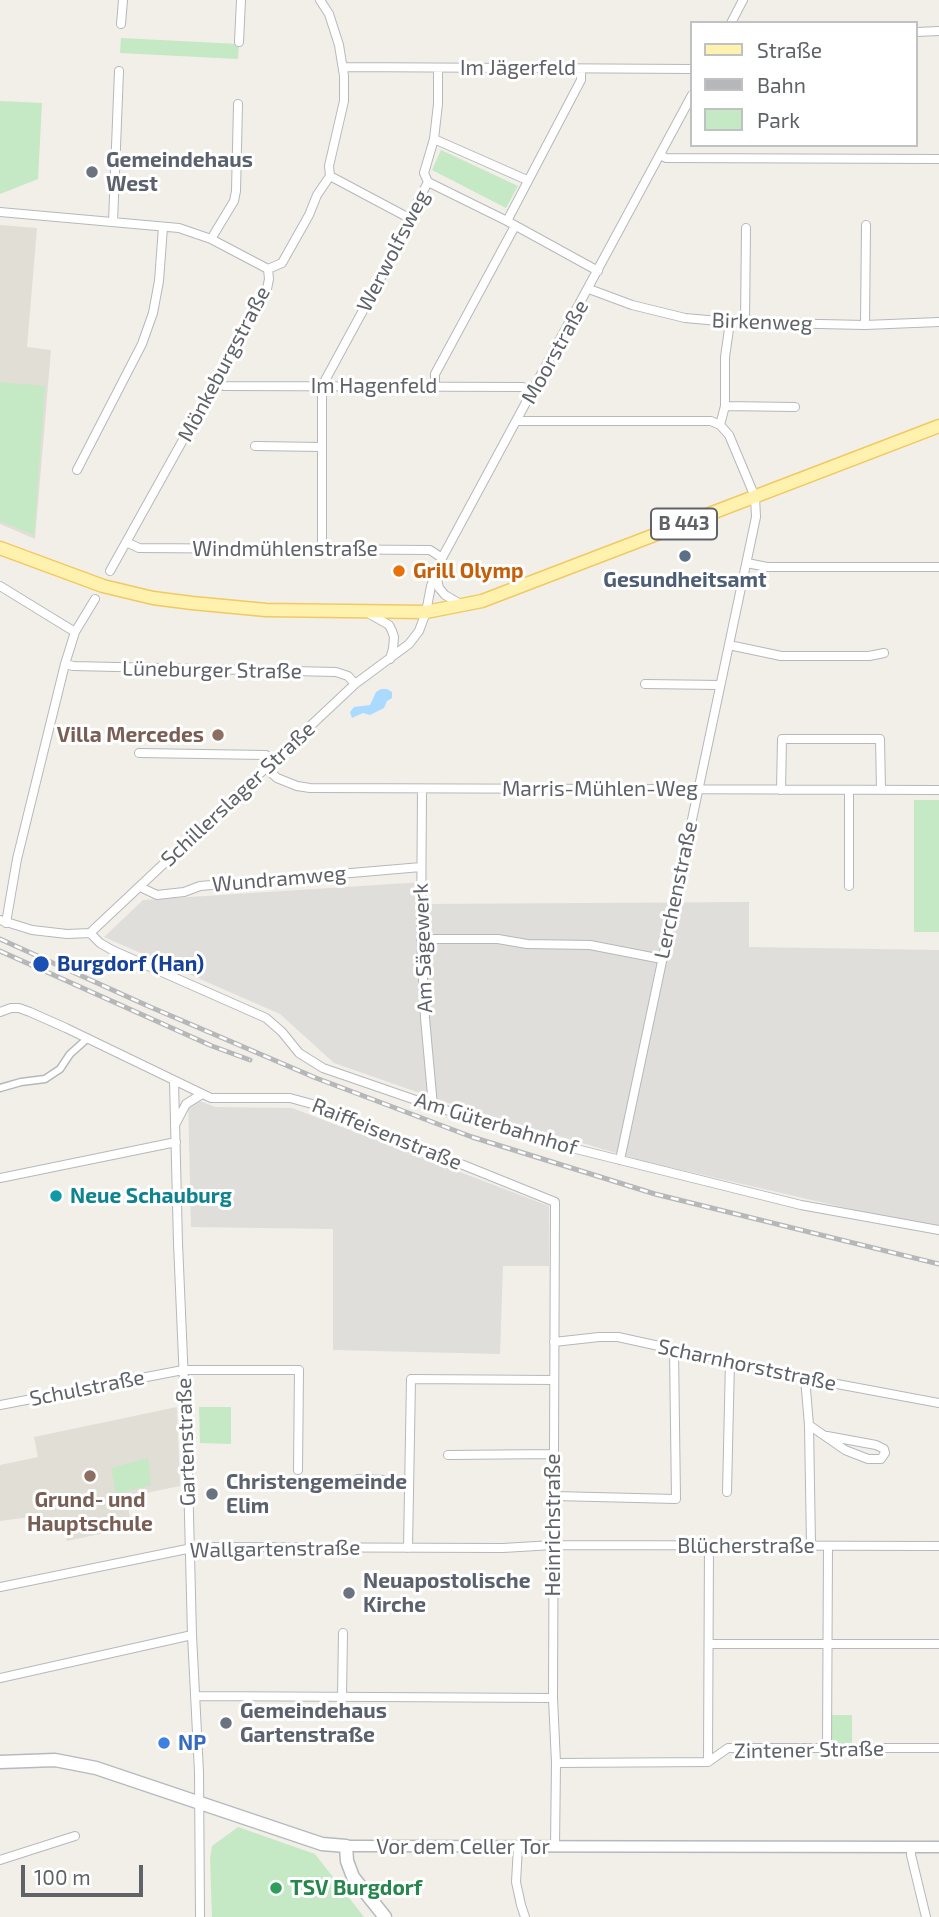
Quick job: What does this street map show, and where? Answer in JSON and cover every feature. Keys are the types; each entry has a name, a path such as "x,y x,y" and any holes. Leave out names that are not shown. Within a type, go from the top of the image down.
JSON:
{"main road":[{"name":"B 443","path":"0,548 103,586 153,598 266,610 426,612 464,606 491,598 939,426"},
{"name":"Vor dem Celler Tor","path":"0,1762 55,1760 74,1763 323,1844 346,1846"},
{"path":"346,1846 346,1861 353,1878 386,1917"}],"street":[{"path":"121,24 122,0"},
{"path":"239,42 241,0"},
{"name":"Mönkeburgstraße","path":"110,571 267,289 268,269 282,263 317,195 330,176 329,166 344,101 343,67 329,14 320,0"},
{"path":"732,21 743,0"},
{"path":"918,32 939,31"},
{"name":"Im Jägerfeld","path":"343,67 690,69"},
{"name":"Werwolfsweg","path":"322,386 411,222 409,218 428,182 424,173 434,139 438,68"},
{"path":"507,221 581,79 581,69"},
{"path":"113,222 120,71"},
{"name":"Moorstraße","path":"426,612 431,586 442,558 690,99"},
{"path":"211,239 234,201 238,104"},
{"path":"434,139 527,180"},
{"path":"660,155 666,158 939,159"},
{"path":"330,176 409,218"},
{"path":"428,182 598,271"},
{"path":"0,212 163,227 196,233 268,269"},
{"path":"865,325 866,225"},
{"path":"435,386 435,374 515,226"},
{"path":"77,470 142,344 153,313 159,281 163,227"},
{"path":"746,228 746,323"},
{"name":"Birkenweg","path":"589,289 632,305 685,318 746,323 865,325 939,322"},
{"path":"720,425 725,406 725,357 730,322"},
{"name":"Im Hagenfeld","path":"216,382 224,386 523,387 532,392"},
{"path":"322,386 322,549"},
{"path":"725,406 795,407"},
{"path":"517,421 711,421 720,425 729,435 755,497"},
{"path":"255,446 321,447"},
{"name":"Lerchenstraße","path":"620,1160 747,563 756,517 755,497"},
{"name":"Windmühlenstraße","path":"126,542 139,548 430,551 442,558"},
{"path":"747,563 767,567 939,567"},
{"path":"436,575 439,588 445,595 464,606"},
{"path":"1,590 75,632"},
{"path":"90,933 67,934 32,930 3,921 65,664 75,632 95,599"},
{"path":"365,612 388,625 392,631 394,637 390,659"},
{"name":"Schillerslager Straße","path":"90,933 355,684 409,643 419,631 426,612"},
{"path":"729,645 781,656 869,656 884,653"},
{"name":"Lüneburger Straße","path":"65,664 336,672 348,677 355,684"},
{"path":"645,684 720,685"},
{"path":"781,790 782,739 880,739 881,790"},
{"name":"Marris-Mühlen-Weg","path":"139,753 266,755 277,778 310,788 939,790"},
{"name":"Am Sägewerk","path":"422,789 421,939 433,1107"},
{"path":"849,790 849,886"},
{"name":"Wundramweg","path":"140,887 157,895 184,892 200,886 421,867"},
{"name":"Am Güterbahnhof","path":"90,933 112,950 266,1018 299,1053 316,1064 433,1107 548,1142 801,1205 939,1230"},
{"path":"421,939 498,939 527,944 590,945 662,959"},
{"name":"Raiffeisenstraße","path":"0,1012 11,1008 30,1012 211,1098 299,1099 555,1202"},
{"path":"0,1088 45,1079 60,1069 70,1054 88,1038"},
{"name":"Gartenstraße","path":"174,1081 199,1773 200,1917"},
{"path":"175,1125 186,1104 202,1094"},
{"path":"0,1178 176,1142"},
{"name":"Heinrichstraße","path":"555,1202 555,1847"},
{"name":"Scharnhorststraße","path":"554,1342 618,1337 939,1404"},
{"path":"554,1496 676,1499 674,1350"},
{"path":"727,1492 730,1361"},
{"name":"Schulstraße","path":"0,1405 183,1370 299,1370 298,1470"},
{"path":"805,1377 809,1425 811,1545"},
{"path":"408,1548 411,1379 554,1380"},
{"path":"809,1425 845,1450 869,1459 881,1459 885,1453 884,1449 876,1445 827,1436"},
{"path":"448,1455 554,1454"},
{"path":"358,1479 409,1480"},
{"name":"Wallgartenstraße","path":"0,1587 189,1548 503,1548 553,1545"},
{"name":"Blücherstraße","path":"553,1545 939,1546"},
{"path":"708,1762 709,1545"},
{"path":"827,1748 828,1546"},
{"path":"342,1697 343,1633"},
{"path":"0,1678 192,1635"},
{"path":"709,1644 939,1644"},
{"path":"195,1696 553,1698"},
{"name":"Zintener Straße","path":"556,1763 708,1762 728,1748 939,1748"},
{"path":"0,1860 75,1836"},
{"name":"Vor dem Celler Tor","path":"346,1846 939,1847"},
{"path":"518,1847 516,1882 525,1917"},
{"path":"911,1848 926,1917"}],"shaded area":[{"path":"0,225 37,228 27,347 51,350 35,539 0,524"},
{"path":"423,882 425,904 749,902 749,947 939,950 939,1226 859,1211 643,1161 454,1105 334,1063 280,1014 104,937 143,900"},
{"path":"188,1096 215,1107 292,1108 549,1206 549,1266 503,1266 500,1354 333,1350 333,1229 191,1227"},
{"name":"Grund- und Hauptschule","path":"177,1407 180,1486 126,1497 132,1527 67,1541 63,1524 33,1530 30,1517 0,1521 0,1465 38,1457 34,1437"}],"green space":[{"path":"121,38 239,44 238,59 120,53"},
{"path":"0,101 42,103 38,179 0,194"},
{"path":"441,150 518,186 506,208 432,170"},
{"path":"0,382 45,386 34,535 0,521"},
{"path":"914,800 939,800 939,932 914,932"},
{"path":"199,1407 231,1407 231,1444 200,1443"},
{"path":"148,1458 151,1485 116,1494 111,1468"},
{"path":"828,1715 852,1715 852,1747 828,1747"},
{"name":"TSV Burgdorf","path":"238,1827 315,1854 364,1917 212,1917 212,1846"}],"water":[{"path":"381,689 392,692 392,698 384,708 370,715 363,713 352,718 350,712 354,707 370,705 376,692"}],"railway":[{"path":"0,939 316,1078 472,1137 655,1194 939,1264"},
{"path":"0,951 212,1046 250,1060"}],"place":[{"name":"Gemeindehaus West","path":"92,172"},
{"name":"Gesundheitsamt","path":"685,556"},
{"name":"Grill Olymp","path":"399,571"},
{"name":"Villa Mercedes","path":"218,735"},
{"name":"Burgdorf (Han)","path":"41,964"},
{"name":"Neue Schauburg","path":"56,1196"},
{"name":"Grund- und Hauptschule","path":"90,1476"},
{"name":"Christengemeinde Elim","path":"212,1494"},
{"name":"Neuapostolische Kirche","path":"349,1593"},
{"name":"Gemeindehaus Gartenstraße","path":"226,1723"},
{"name":"NP","path":"164,1743"},
{"name":"TSV Burgdorf","path":"276,1888"}]}
